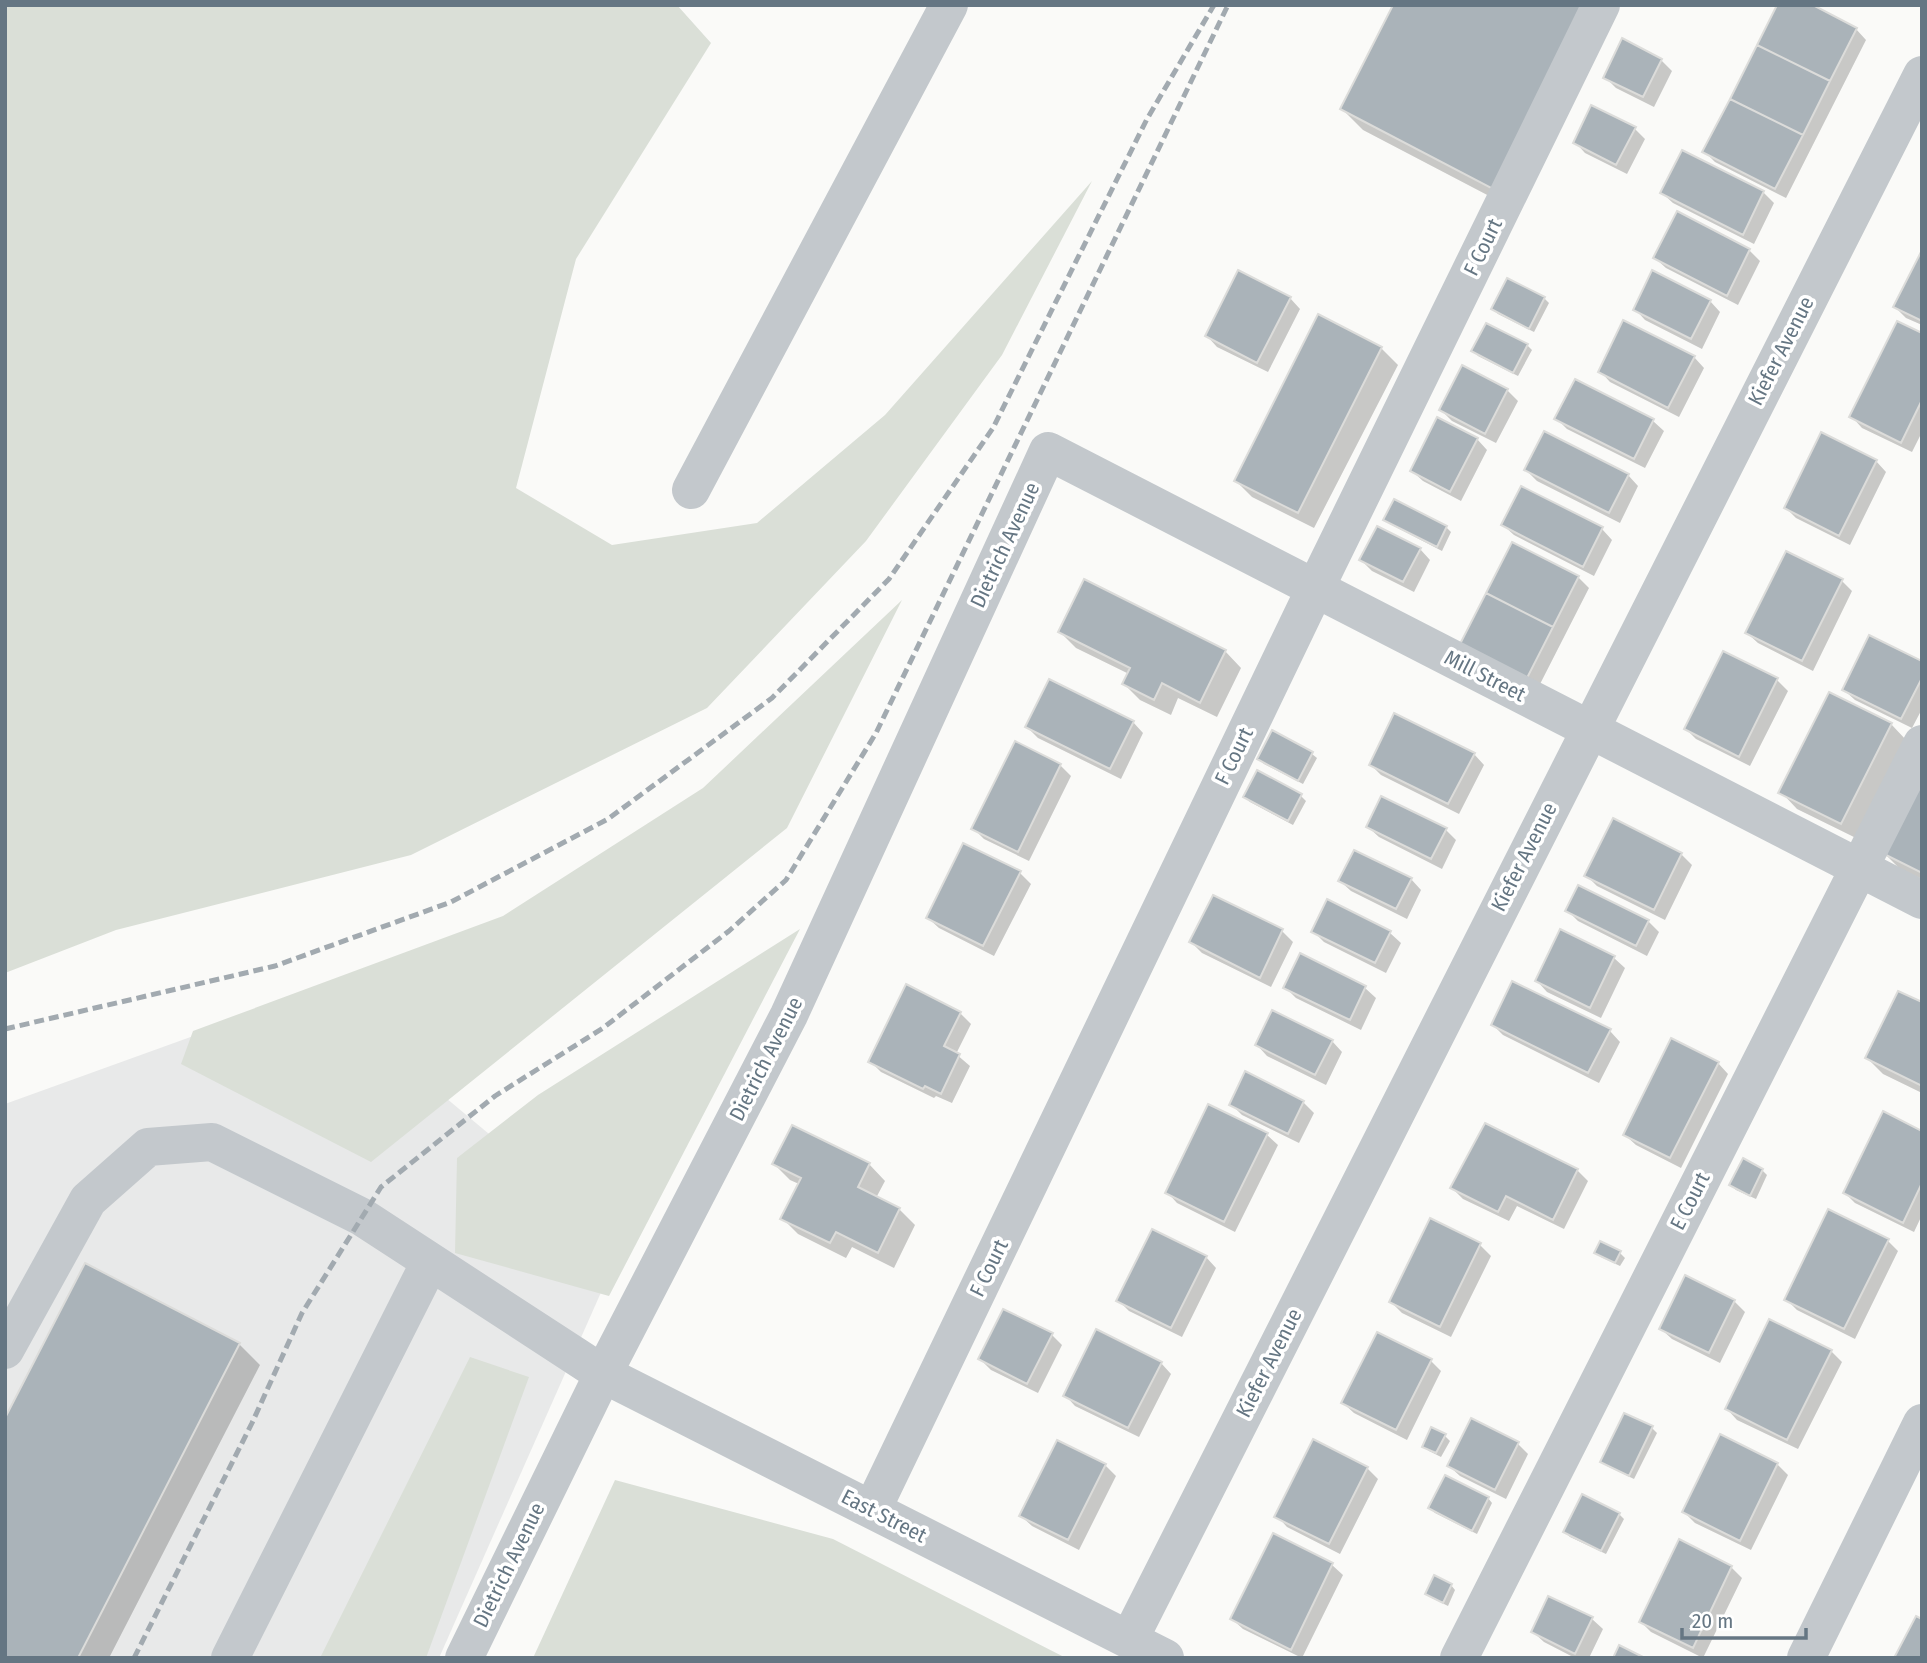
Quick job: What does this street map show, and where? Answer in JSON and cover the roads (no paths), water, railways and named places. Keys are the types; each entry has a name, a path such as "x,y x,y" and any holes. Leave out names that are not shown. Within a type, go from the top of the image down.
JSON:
{"street":[{"path":"691,490 949,5"},
{"name":"F Court","path":"872,1510 1315,589 1601,5"},
{"name":"Kiefer Avenue","path":"1129,1640 1922,75"},
{"name":"Mill Street","path":"1048,451 1922,900"},
{"name":"Dietrich Avenue","path":"464,1658 603,1374 789,1015 1048,451"},
{"name":"E Court","path":"1459,1658 1922,744"},
{"name":"East Street","path":"5,1350 88,1200 148,1147 212,1142 362,1217 603,1374 1164,1658"},
{"path":"230,1658 430,1262"},
{"path":"1806,1658 1922,1423"}],"railway":[{"path":"5,1029 275,966 451,902 608,819 772,698 889,579 993,428 1147,119 1214,5"},
{"path":"134,1658 252,1423 302,1313 381,1187 495,1096 603,1028 729,931 786,880 876,733 1228,5"}]}
